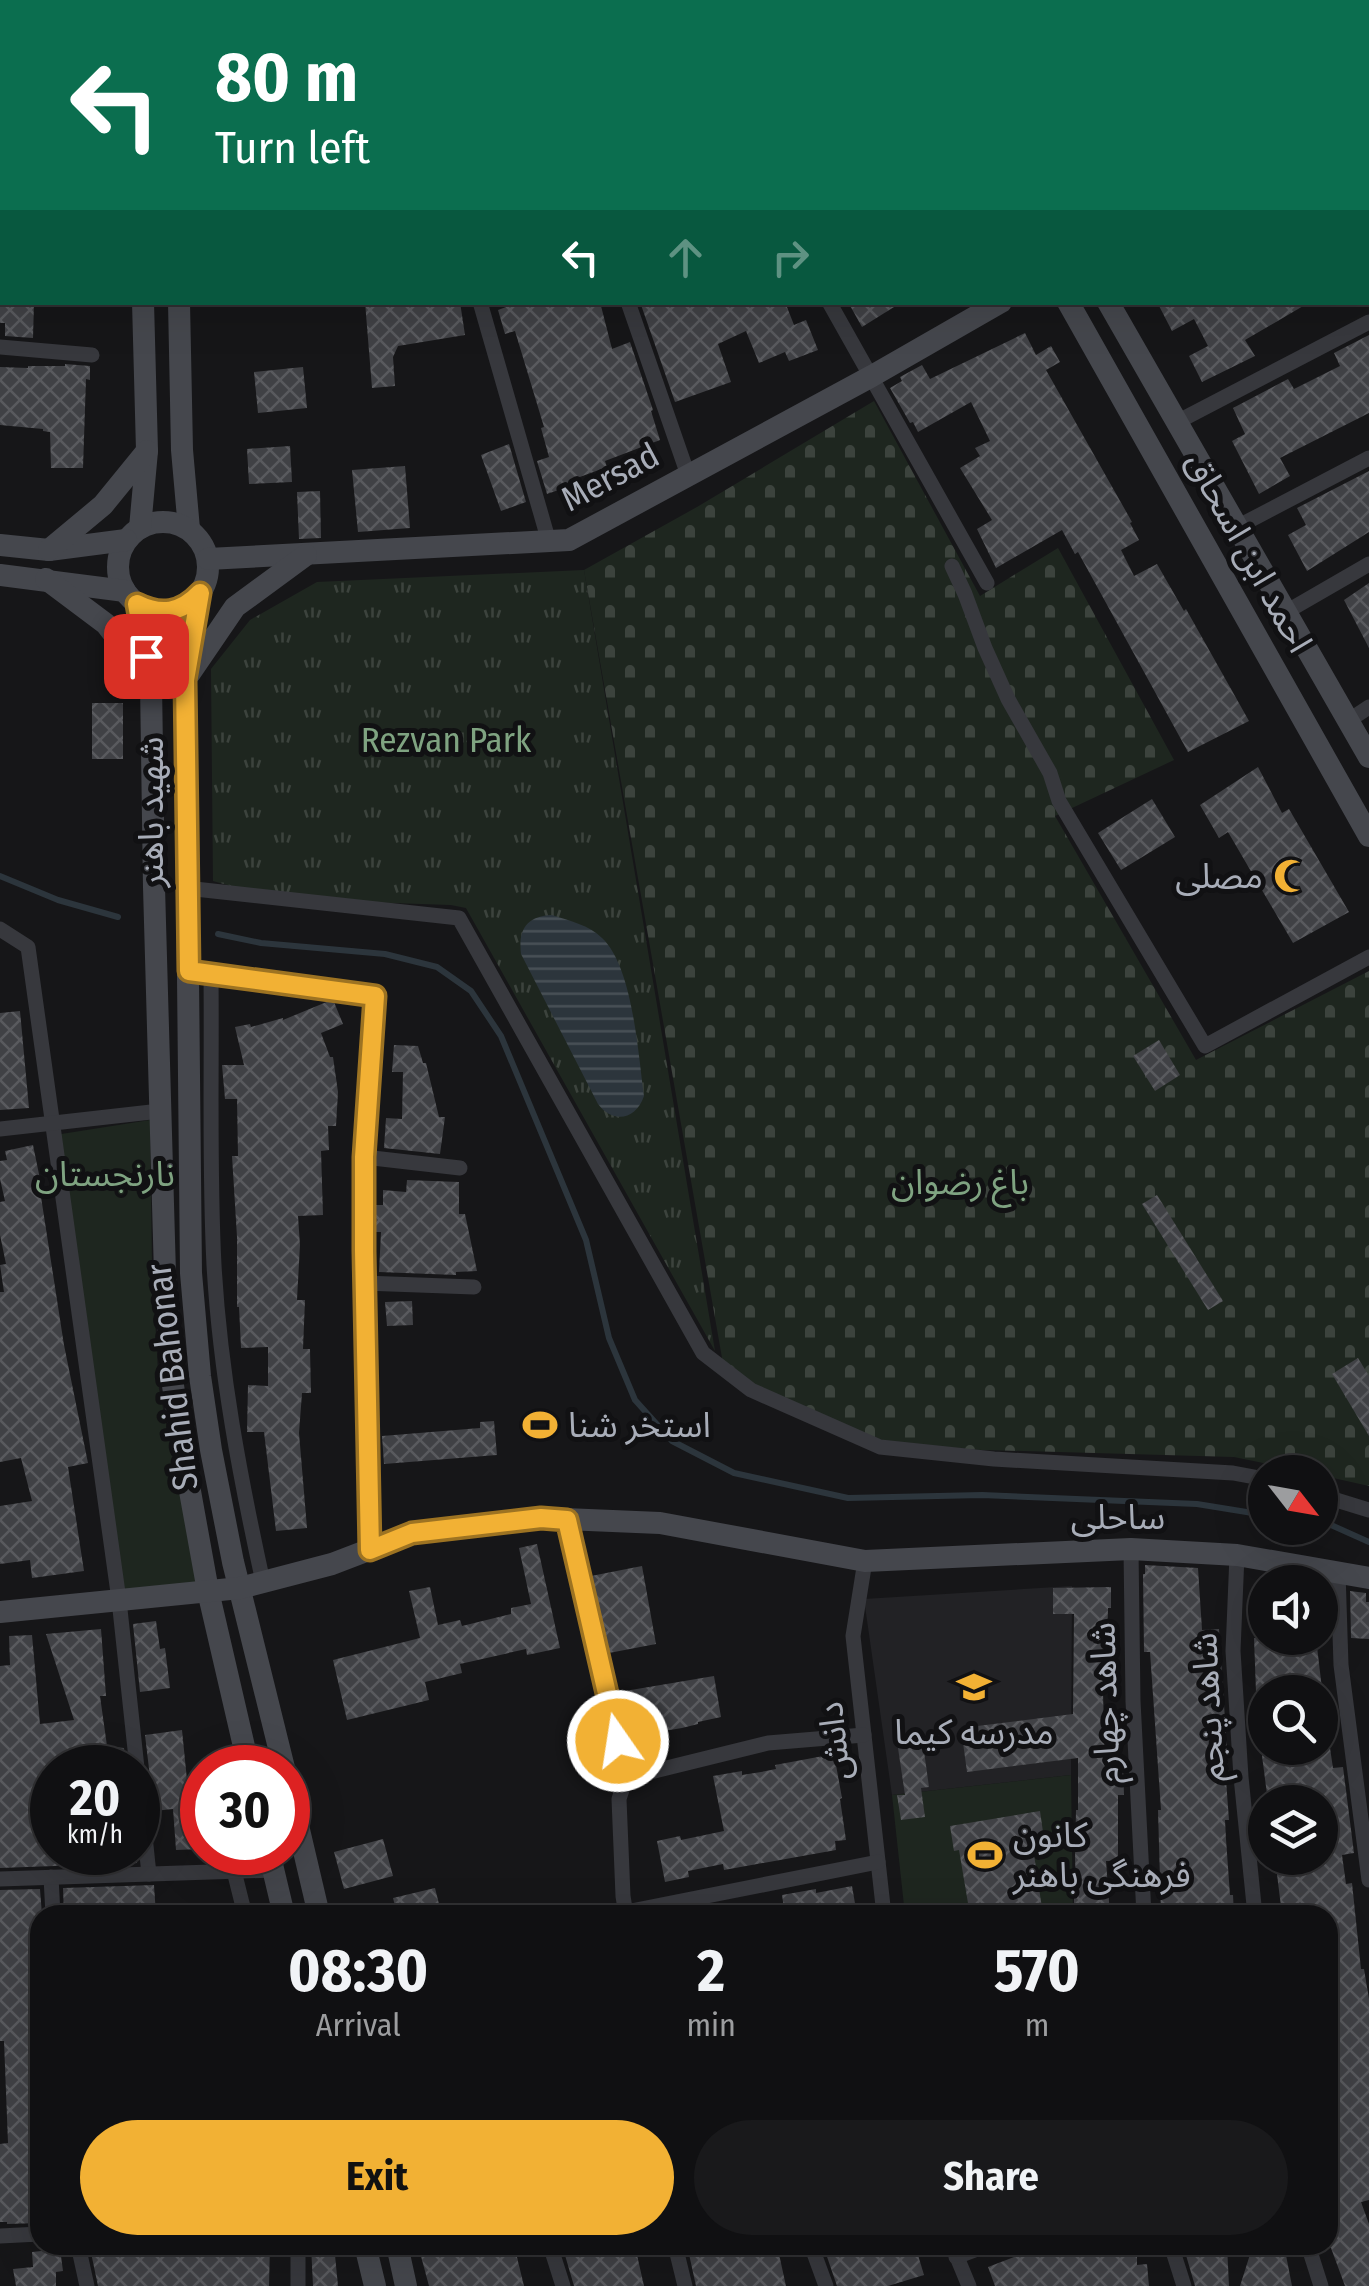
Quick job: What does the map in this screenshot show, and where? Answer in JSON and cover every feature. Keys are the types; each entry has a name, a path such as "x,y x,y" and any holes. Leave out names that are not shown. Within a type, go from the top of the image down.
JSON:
{"main road":[{"path":"0,545 48,550 133,534 152,523 165,521 178,524 198,538 208,559 206,583 190,603 163,612 149,610 131,597 119,578 120,552 133,534 147,451 143,305"},
{"path":"179,305 182,450 189,530"},
{"name":"Mersad","path":"208,559 570,540 996,305"},
{"name":"احمد ابن اسحاق","path":"1070,305 1369,836"},
{"name":"احمد ابن اسحاق","path":"1110,305 1369,757"},
{"path":"48,550 103,505 147,451"},
{"path":"185,680 235,607 307,554"},
{"path":"0,575 131,597"},
{"path":"46,580 106,624 152,683"},
{"name":"شهید باهنر","path":"200,593 185,680 186,888 200,973"},
{"name":"شهید باهنر","path":"131,597 152,683 156,972"},
{"name":"Shahid Bahonar","path":"156,972 172,1379 208,1591 243,1745"},
{"name":"Shahid Bahonar","path":"200,973 191,1273 200,1376 240,1588 278,1745"},
{"name":"ساحلی","path":"0,1612 240,1588 332,1564 412,1533 541,1518 660,1523 865,1561 1131,1549 1237,1555 1296,1565"},
{"name":"ساحلی","path":"1338,1572 1369,1578"},
{"path":"274,1875 282,1905"},
{"path":"310,1875 317,1905"},
{"path":"367,2255 375,2286"},
{"path":"399,2255 406,2286"}],"street":[{"path":"481,305 549,542"},
{"path":"629,305 688,474"},
{"path":"832,305 987,583"},
{"path":"1177,422 1369,322"},
{"path":"0,347 92,355"},
{"path":"1237,527 1369,458"},
{"path":"1286,612 1369,564"},
{"path":"952,566 984,648 1050,773 1058,801 1205,1046 1369,957"},
{"path":"1348,721 1369,708"},
{"path":"186,888 459,918 703,1352 751,1390 880,1448 1248,1476"},
{"path":"0,929 28,947 119,1600 134,1745"},
{"path":"263,1582 227,1400 214,1265 200,973 375,996 364,1157 370,1550"},
{"path":"0,1129 160,1111"},
{"path":"364,1157 460,1168"},
{"path":"363,1282 474,1287"},
{"path":"1338,1501 1369,1510"},
{"path":"567,1520 626,1778 619,1799 624,1905"},
{"name":"شاهد چهارم","path":"1131,1549 1144,1905"},
{"name":"شاهد پنجم","path":"1237,1555 1232,1651 1254,1905"},
{"name":"دانش","path":"865,1561 853,1636 883,1905"},
{"path":"1338,1572 1341,1665 1369,1880"},
{"path":"626,1778 768,1744 864,1735"},
{"path":"670,1905 878,1862"},
{"path":"0,1879 116,1875"},
{"path":"235,1875 242,1905"},
{"path":"51,1877 52,1905"},
{"path":"0,2236 30,2234"},
{"path":"80,2255 86,2286"},
{"path":"298,2255 298,2286"},
{"path":"553,2255 564,2286"},
{"path":"678,2255 686,2286"},
{"path":"815,2255 826,2286"},
{"path":"956,2255 969,2286"},
{"path":"1174,2255 1184,2286"},
{"path":"1311,2255 1321,2286"}],"shaded area":[{"path":"552,915 597,934 621,969 632,1012 644,1096 630,1114 610,1115 598,1104 521,954 526,926 536,918"},
{"name":"مدرسه کیما","path":"1072,1586 1071,1775 892,1795 864,1599"}],"green space":[{"name":"باغ رضوان","path":"874,401 980,596 1058,548 1174,760 1055,816 1196,1060 1369,971 1369,1486 1338,1479 1338,1455 1248,1455 1248,1460 880,1447 724,1369 584,570"},
{"name":"Rezvan Park","path":"584,570 715,1351 466,908 276,899 213,881 211,669 250,620 317,582"},
{"name":"نارنجستان","path":"150,1120 159,1389 194,1556 196,1586 117,1594 55,1135"},
{"name":"کانون فرهنگی باهنر","path":"1071,1775 1073,1905 904,1905 892,1795"}],"building":[{"path":"0,305 34,305 33,338 5,336 5,323 0,323"},
{"path":"365,305 460,305 465,335 398,346 393,357 395,386 372,388"},
{"path":"601,305 612,349 630,342 660,440 605,461 607,467 577,478 579,483 547,494 537,461 549,457 541,428 544,427 515,331 505,334 498,310"},
{"path":"641,305 786,305 794,325 806,320 818,350 789,361 785,352 759,363 746,331 718,344 731,382 675,402"},
{"path":"850,305 897,305 862,327"},
{"path":"1159,305 1305,305 1245,340 1255,356 1202,382 1189,356 1208,346 1194,319 1172,331"},
{"path":"1025,333 1036,355 1051,346 1060,362 1046,370 1132,522 1139,540 1121,550 1134,576 1157,564 1249,721 1188,752 1078,552 1075,554 1062,530 996,568 977,529 992,520 960,468 980,456 975,448 990,441 971,402 918,432 890,388 902,381 900,377 922,365 930,379"},
{"path":"1369,335 1369,413 1280,458 1290,476 1259,494 1232,441 1245,434 1233,408 1288,379 1294,389 1340,366 1334,353"},
{"path":"90,366 90,380 86,379 83,468 51,468 50,432 0,425 0,367"},
{"path":"303,367 307,408 258,413 254,372"},
{"path":"509,444 526,502 501,511 481,455"},
{"path":"290,446 292,482 249,484 247,449"},
{"path":"405,466 410,528 358,532 352,470"},
{"path":"1369,471 1369,532 1307,571 1288,535 1306,525 1297,508"},
{"path":"320,491 321,538 299,539 297,492"},
{"path":"1369,583 1369,648 1344,600"},
{"path":"92,703 123,703 123,759 92,759"},
{"name":"مصلی","path":"1258,767 1282,813 1289,809 1349,912 1293,943 1228,832 1219,838 1200,805"},
{"path":"1152,799 1175,837 1121,870 1098,833"},
{"path":"334,1002 343,1024 321,1033 333,1057 338,1092 336,1126 328,1126 329,1150 321,1151 323,1215 298,1216 297,1300 305,1300 303,1349 310,1349 311,1393 302,1393 299,1433 307,1528 276,1531 264,1432 247,1432 248,1385 268,1386 268,1347 241,1348 232,1156 238,1156 237,1099 225,1099 222,1065 244,1065 235,1027 283,1020"},
{"path":"20,1011 29,1108 0,1110 0,1013"},
{"path":"1159,1040 1180,1075 1155,1091 1133,1056"},
{"path":"394,1045 418,1046 426,1063 439,1117 445,1117 440,1154 384,1148 386,1118 402,1119 403,1072 392,1072"},
{"path":"33,1145 64,1345 88,1463 68,1467 84,1571 32,1578 30,1560 0,1564 0,1506 32,1501 21,1458 0,1462 0,1292 4,1292 0,1265 6,1264 0,1235 0,1202 5,1201 0,1161 7,1160 5,1151"},
{"path":"407,1180 459,1182 459,1214 465,1214 477,1271 456,1275 379,1272 381,1232 375,1232 376,1205 383,1205 383,1190 406,1192"},
{"path":"1157,1195 1223,1301 1208,1310 1142,1204"},
{"path":"412,1301 413,1325 387,1326 385,1302"},
{"path":"1358,1358 1369,1376 1369,1436 1332,1374"},
{"path":"494,1421 497,1455 384,1464 382,1436 480,1428 480,1422"},
{"path":"537,1544 560,1648 527,1655 526,1649 460,1664 462,1673 425,1682 429,1700 347,1720 333,1660 420,1638 409,1591 430,1587 438,1625 460,1620 462,1626 511,1614 511,1608 531,1604 519,1548"},
{"path":"1145,1565 1198,1568 1202,1630 1219,1629 1229,1780 1229,1820 1225,1820 1234,1905 1161,1905 1161,1810 1150,1652 1144,1652"},
{"path":"642,1566 656,1644 609,1653 591,1576"},
{"path":"1111,1587 1103,1664 1105,1765 1123,1765 1124,1795 1118,1795 1118,1861 1106,1861 1109,1905 1074,1905 1078,1758 967,1772 961,1728 1073,1714 1074,1614 1053,1614 1053,1588"},
{"path":"1350,1591 1366,1593 1369,1639 1351,1638"},
{"path":"156,1621 160,1649 165,1648 170,1688 140,1692 133,1624"},
{"path":"101,1629 106,1696 100,1696 107,1745 30,1745 30,1867 0,1868 0,1666 10,1665 9,1636 32,1635 40,1724 74,1720 46,1634"},
{"path":"1255,1655 1318,1655 1320,1675 1255,1675"},
{"path":"714,1676 721,1717 628,1737 619,1692"},
{"path":"182,1730 180,1850 176,1850 173,1809 160,1810 160,1745 146,1745 145,1735"},
{"path":"923,1744 929,1787 921,1788 925,1817 901,1820 897,1795 905,1795 898,1748"},
{"path":"834,1754 846,1840 835,1841 836,1850 724,1870 723,1864 688,1871 689,1877 665,1882 657,1841 724,1831 713,1776 761,1772 776,1769 775,1765"},
{"path":"1263,1765 1343,1767 1354,1853 1342,1855 1346,1884 1352,1883 1361,1969 1369,1999 1369,2200 1361,2202 1369,2224 1369,2286 1345,2286 1334,2255 1338,2255 1338,1905 1281,1905 1277,1875 1338,1875 1338,1785 1266,1785"},
{"path":"1040,1811 1044,1839 1032,1841 1042,1905 968,1905 959,1850 954,1851 950,1826"},
{"path":"383,1839 393,1876 344,1889 334,1852"},
{"path":"154,1885 155,1905 64,1905 63,1888"},
{"path":"852,1886 855,1905 784,1905 782,1895 816,1889 816,1893"},
{"path":"435,1888 439,1904 395,1905 393,1898"},
{"path":"40,1889 41,1905 30,1905 30,2223 0,2222 0,2144 8,2143 4,2041 0,2041 0,1890"},
{"path":"32,2255 61,2255 63,2271 56,2272 56,2286 16,2286 13,2269 33,2267"},
{"path":"91,2255 270,2255 269,2286 98,2286"},
{"path":"311,2255 335,2255 338,2286 313,2286"},
{"path":"421,2255 516,2255 524,2286 429,2286"},
{"path":"565,2255 637,2255 644,2286 574,2286"},
{"path":"689,2255 779,2255 786,2286 696,2286"},
{"path":"826,2255 918,2255 924,2275 888,2286 837,2286"},
{"path":"1020,2255 1137,2255 1137,2265 1147,2264 1149,2286 995,2286 988,2267"},
{"path":"1186,2255 1227,2255 1229,2286 1195,2286"},
{"path":"1250,2255 1286,2255 1292,2286 1240,2286"}],"waterway":[{"path":"0,876 58,900 118,917"},
{"path":"218,934 261,943 385,954 437,967 471,991 501,1036 586,1240 609,1338 635,1400 672,1441 734,1473 848,1498 982,1495 1197,1504 1248,1512"},
{"path":"1338,1528 1369,1542"}],"place":[{"name":"مصلی","path":"1291,876"},
{"name":"استخر شنا","path":"540,1425"},
{"name":"مدرسه کیما","path":"974,1687"},
{"name":"کانون فرهنگی باهنر","path":"985,1855"}],"route":[{"path":"146,656 137,604 149,610 178,610 200,593 185,680 189,971 375,996 364,1157 370,1550 412,1533 541,1518 567,1520 618,1741"}]}
